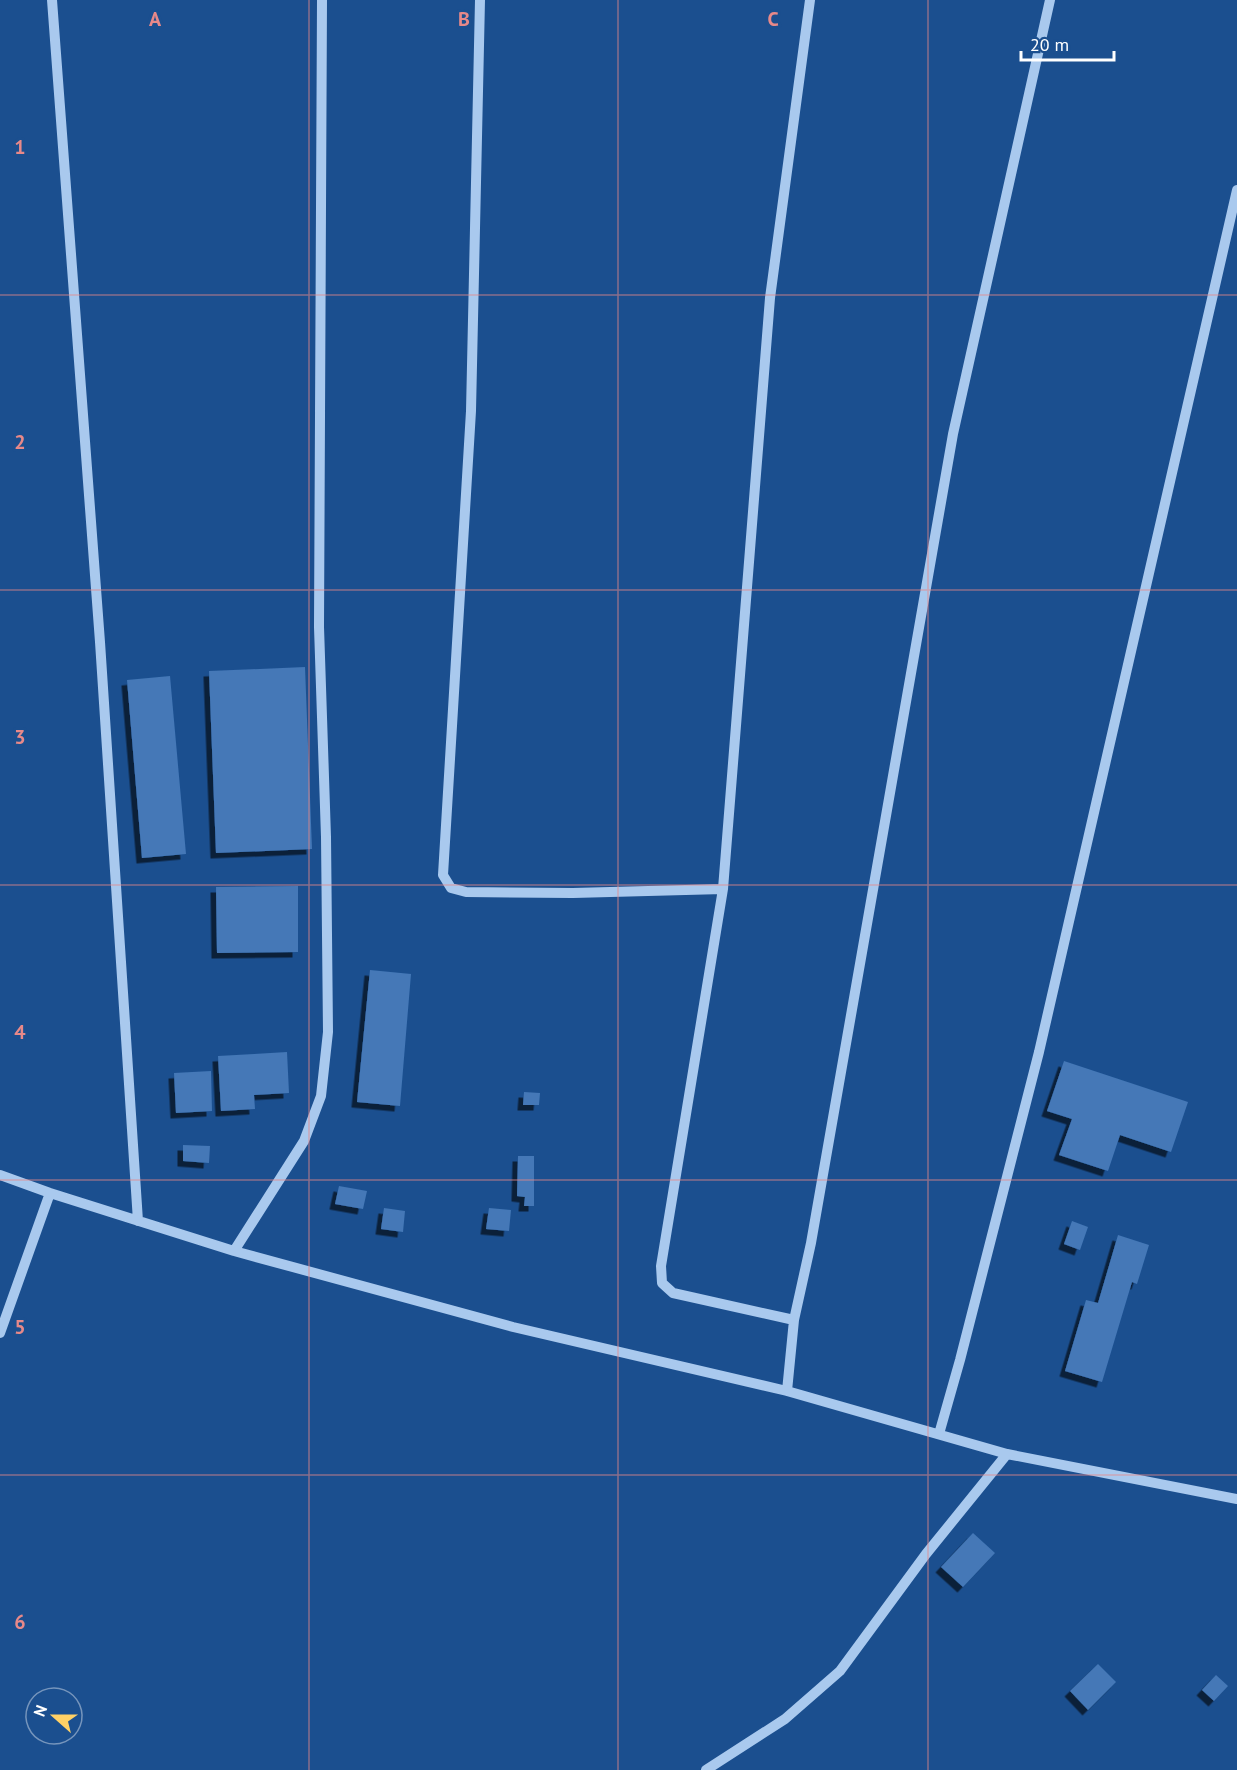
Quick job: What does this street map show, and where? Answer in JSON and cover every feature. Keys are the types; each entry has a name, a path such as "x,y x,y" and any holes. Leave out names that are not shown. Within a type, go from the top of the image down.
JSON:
{"street":[{"path":"52,0 100,642 138,1221"},
{"path":"234,1251 304,1141 321,1096 328,1032 326,837 319,627 322,0"},
{"path":"480,0 471,411 443,875 451,888 466,892 573,893 723,889"},
{"path":"794,1320 673,1293 663,1283 663,1254 723,889 770,298 810,0"},
{"path":"786,1391 794,1320 811,1243 953,434 1050,0"},
{"path":"939,1434 1039,1052 1237,190"},
{"path":"0,1175 234,1251 513,1327 786,1391 1007,1454 1237,1500"},
{"path":"0,1333 50,1193"},
{"path":"706,1770 785,1719 840,1671 926,1554 1007,1454"}],"building":[{"path":"305,667 312,849 216,853 209,671"},
{"path":"170,676 186,854 142,858 127,680"},
{"path":"298,886 298,952 217,953 216,887"},
{"path":"370,970 411,974 400,1106 357,1102"},
{"path":"287,1052 289,1093 254,1095 255,1109 221,1111 218,1056"},
{"path":"1064,1061 1188,1102 1171,1152 1120,1135 1108,1171 1059,1155 1072,1119 1047,1111"},
{"path":"211,1071 212,1111 176,1113 174,1073"},
{"path":"524,1092 540,1093 539,1105 523,1105"},
{"path":"183,1145 210,1146 209,1163 183,1161"},
{"path":"518,1156 534,1156 534,1206 524,1206 525,1197 517,1196"},
{"path":"339,1186 367,1191 363,1209 335,1204"},
{"path":"384,1208 405,1211 403,1232 381,1229"},
{"path":"489,1208 511,1210 509,1231 486,1229"},
{"path":"1072,1221 1088,1227 1080,1250 1064,1244"},
{"path":"1118,1235 1149,1245 1137,1284 1132,1282 1102,1382 1065,1371 1086,1300 1098,1303"},
{"path":"973,1533 995,1553 963,1587 941,1567"},
{"path":"1098,1664 1116,1682 1088,1710 1070,1691"},
{"path":"1216,1675 1228,1686 1214,1701 1202,1690"}]}
